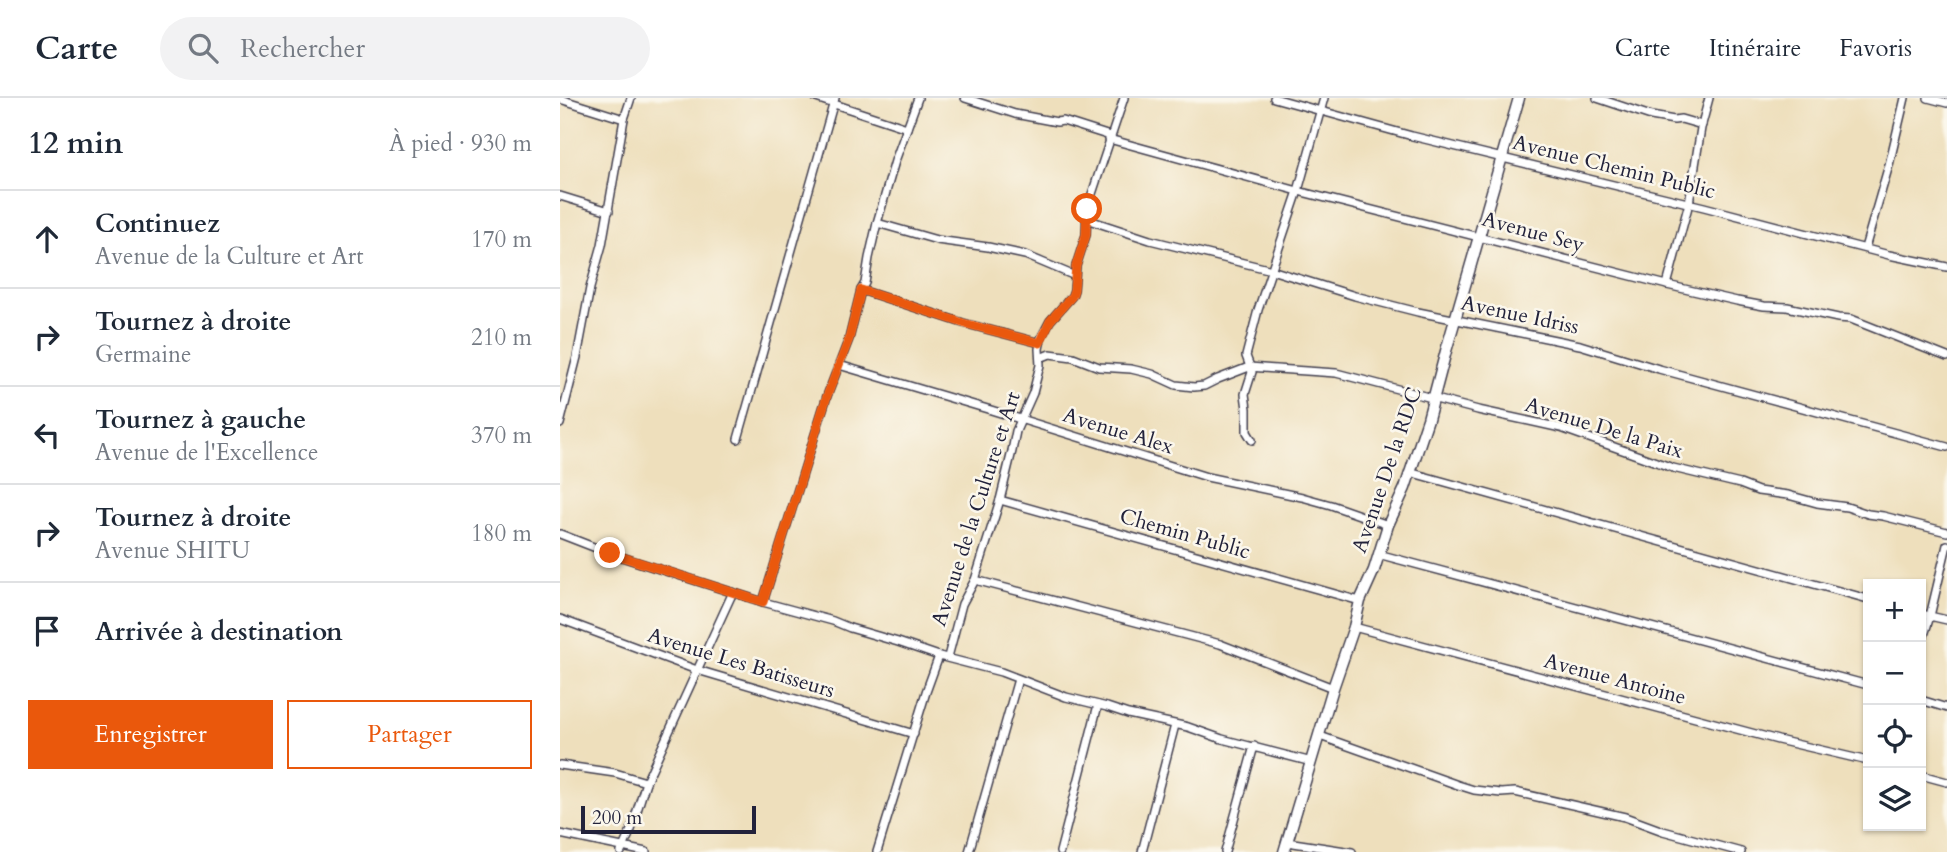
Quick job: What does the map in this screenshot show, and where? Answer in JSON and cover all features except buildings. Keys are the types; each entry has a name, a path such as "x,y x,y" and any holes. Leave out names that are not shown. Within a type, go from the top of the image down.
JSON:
{"street":[{"path":"560,424 609,211 624,119 631,98"},
{"path":"816,98 834,101 906,128"},
{"path":"763,602 827,396 849,339 877,223 918,98"},
{"name":"Avenue Sey","path":"965,98 1023,116 1063,121 1298,191 1667,285 1764,306 1787,307 1852,319 1947,357"},
{"name":"Avenue de la Culture et Art","path":"948,657 962,604 975,580 1000,500 1016,430 1033,393 1040,343 1050,321 1072,296 1078,257 1086,235 1090,200 1124,98"},
{"name":"Avenue Chemin Public","path":"1274,98 1412,136 1947,267"},
{"path":"1252,440 1247,432 1245,394 1252,372 1246,356 1263,291 1298,191 1324,98"},
{"name":"Avenue De la RDC","path":"1285,847 1360,601 1374,570 1388,524 1405,488 1428,419 1519,98"},
{"path":"1597,98 1651,116 1681,119 1702,125"},
{"path":"1667,285 1689,203 1709,98"},
{"path":"1865,248 1905,98"},
{"path":"1928,98 1947,103"},
{"path":"560,99 624,119"},
{"path":"738,439 834,101"},
{"path":"560,196 609,211"},
{"name":"Avenue Idriss","path":"1086,219 1166,245 1272,271 1354,296 1580,345 1947,447"},
{"path":"877,223 937,240 988,247 1025,256 1074,276"},
{"path":"861,290 963,323 1040,343"},
{"path":"1040,358 1050,354 1073,357 1099,367 1152,373 1176,385 1194,387 1204,386 1249,367"},
{"name":"Avenue Alex","path":"839,365 1208,477 1302,497 1388,524"},
{"name":"Avenue De la Paix","path":"1249,367 1336,373 1478,410 1561,428 1673,468 1758,491 1847,507 1947,532"},
{"path":"1409,472 1863,598"},
{"name":"Chemin Public","path":"1000,500 1360,601"},
{"path":"560,534 610,553 763,602 833,621 939,656 1001,672 1066,697 1312,762"},
{"path":"1922,642 1947,545"},
{"path":"1378,554 1863,684"},
{"path":"975,580 1220,644 1333,688"},
{"path":"622,849 646,782 733,592"},
{"path":"1926,615 1947,620"},
{"name":"Avenue Les Batisseurs","path":"560,619 697,670 914,734"},
{"name":"Avenue Antoine","path":"1354,627 1778,740 1863,760"},
{"path":"877,852 939,656"},
{"path":"969,852 1018,679"},
{"path":"1926,702 1947,708"},
{"path":"1060,852 1098,705"},
{"path":"1142,852 1175,724"},
{"path":"1320,736 1466,788 1501,793 1515,792 1625,817 1662,831 1741,852"},
{"path":"1225,852 1254,746"},
{"path":"560,765 615,773 646,782"},
{"path":"1926,776 1947,782"},
{"path":"560,834 646,852"},
{"path":"1285,847 1352,852"}],"route":[{"path":"610,553 763,602 827,396 849,339 861,290 963,323 1040,343 1050,321 1072,296 1078,257 1086,235 1087,209"}]}
